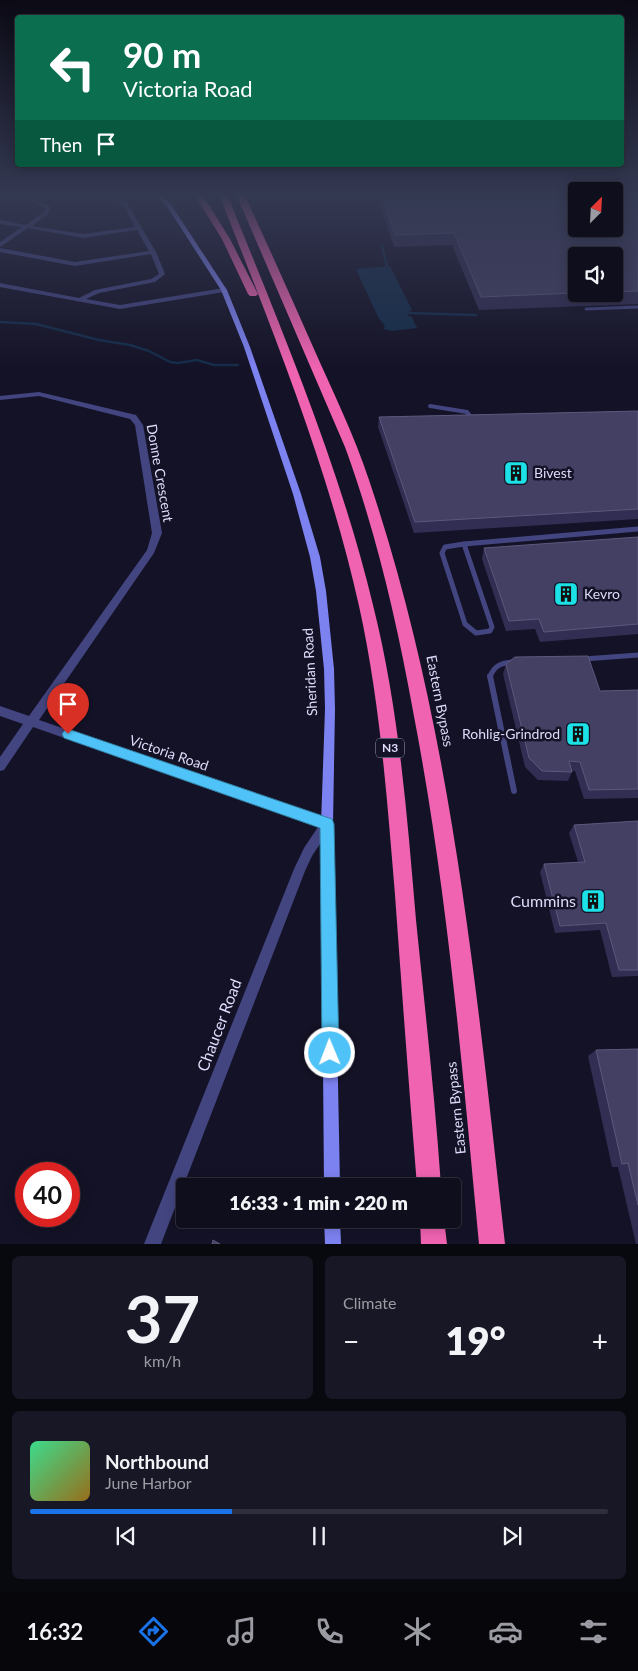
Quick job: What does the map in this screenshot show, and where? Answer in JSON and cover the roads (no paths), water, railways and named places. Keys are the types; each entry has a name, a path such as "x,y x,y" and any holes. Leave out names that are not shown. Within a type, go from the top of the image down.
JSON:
{"highway":[{"path":"232,252 260,307 275,325"},
{"name":"N3","path":"246,252 275,325 330,478 366,605 378,667 396,794 429,1178"},
{"name":"Eastern Bypass","path":"266,252 334,408 362,478 394,584 412,664 436,789 460,951 492,1244"},
{"path":"433,1228 434,1244"}],"street":[{"path":"11,252 75,264 153,252"},
{"path":"79,300 97,290 157,279 162,272 153,252"},
{"name":"Sheridan Road","path":"199,252 224,290 247,347 306,526 321,592 329,669 327,824 332,1178"},
{"path":"0,285 127,307 224,290"},
{"name":"Donne Crescent","path":"0,398 39,394 133,417 139,425 157,532 151,551 0,766"},
{"name":"Victoria Road","path":"0,711 327,824"},
{"name":"Chaucer Road","path":"152,1244 300,869 327,824"},
{"path":"332,1228 333,1244"}],"lane":[{"path":"586,309 636,307 638,312"},
{"path":"430,406 467,412 472,417 473,423"},
{"path":"464,544 492,627 490,631 476,633 465,624 442,553 445,547 464,544 638,529"},
{"path":"580,659 638,655"},
{"path":"514,791 490,677 492,670 498,665 506,662 524,662"}],"water":[{"path":"390,266 412,310 407,315 412,317 417,328 392,331 383,329 385,326 378,317 356,269"}],"waterway":[{"path":"383,252 387,267"},
{"path":"407,313 476,315"},
{"path":"0,322 36,324 99,340 130,345 149,351 170,362 178,363 197,360 214,365 238,365"}],"place":[{"name":"Bivest","path":"516,473"},
{"name":"Kevro","path":"566,594"},
{"name":"Rohlig-Grindrod","path":"578,734"},
{"name":"Cummins","path":"593,901"}]}
